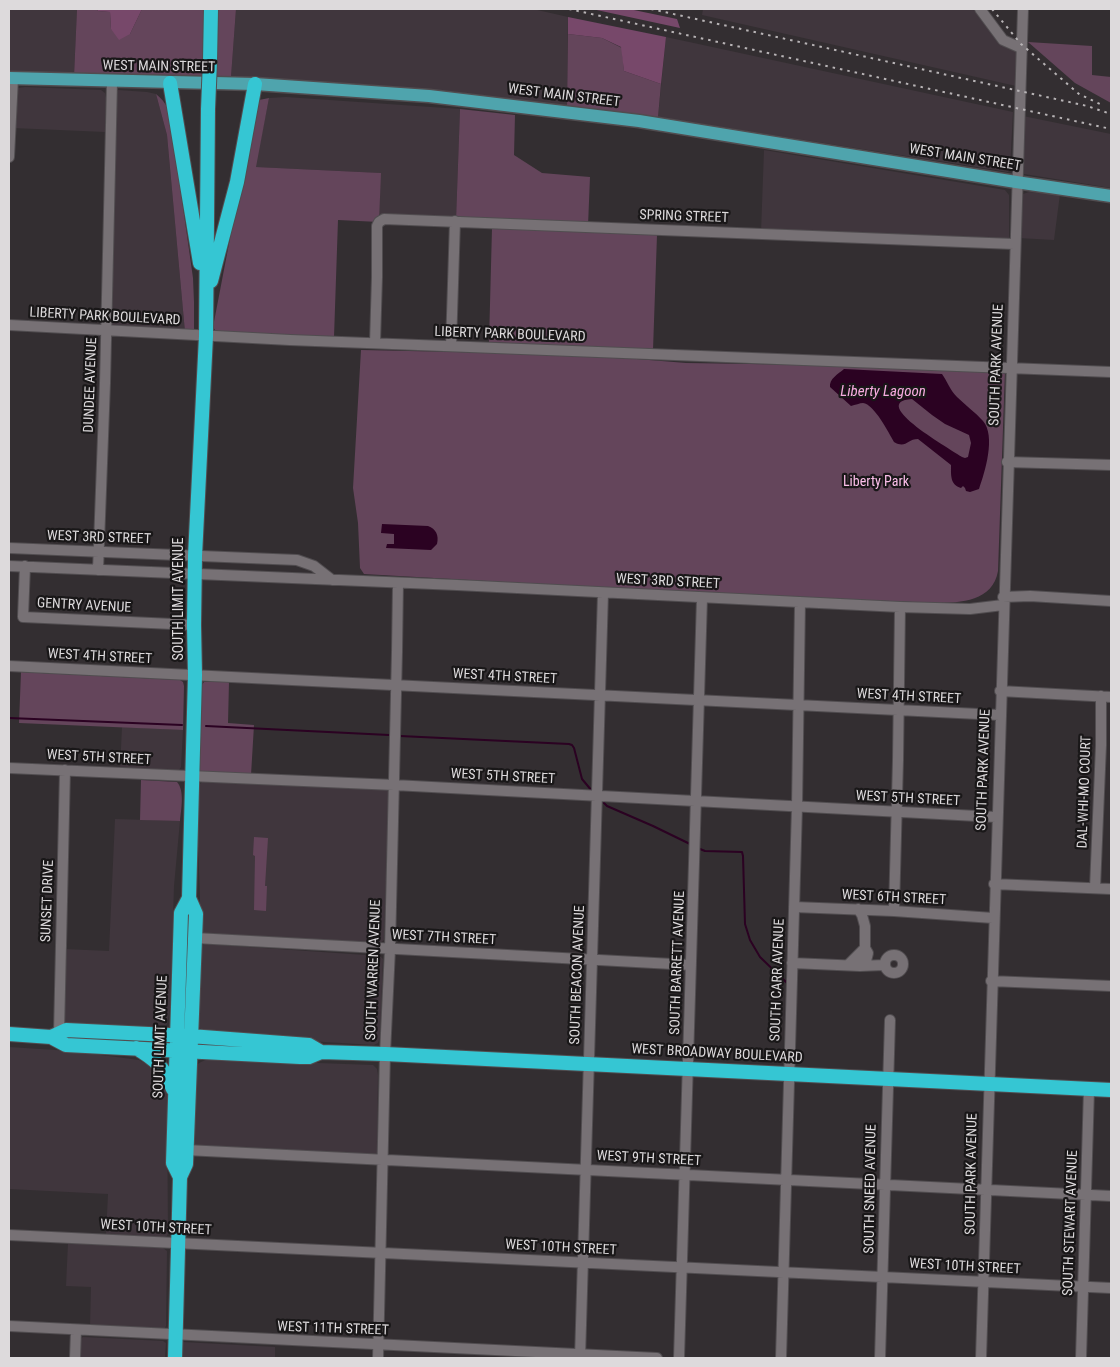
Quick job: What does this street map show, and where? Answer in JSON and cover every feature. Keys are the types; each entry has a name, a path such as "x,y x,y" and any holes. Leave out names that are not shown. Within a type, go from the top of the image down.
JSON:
{"highway":[{"path":"206,301 211,9"},
{"path":"170,82 206,301"},
{"path":"206,301 238,182 255,84"},
{"name":"SOUTH LIMIT AVENUE","path":"180,1177 173,1163 175,1094 183,1043 196,914 189,898 195,675 194,574 206,336 206,301"},
{"name":"SOUTH LIMIT AVENUE","path":"175,1358 180,1177 186,1164 181,913 189,898"},
{"name":"WEST BROADWAY BOULEVARD","path":"9,1034 55,1035 66,1030 183,1043 309,1044 321,1052 1111,1090"},
{"name":"WEST BROADWAY BOULEVARD","path":"55,1035 66,1044 136,1048 183,1043"},
{"path":"136,1048 151,1057 164,1070 175,1094"}],"main road":[{"name":"WEST MAIN STREET","path":"11,78 112,82 255,84 429,96 639,121 1111,196"}],"street":[{"path":"980,9 1003,40 1020,48"},
{"name":"SOUTH PARK AVENUE","path":"981,1358 999,715 1020,48 1023,9"},
{"path":"9,157 11,78"},
{"name":"DUNDEE AVENUE","path":"98,570 107,330 112,82"},
{"name":"SPRING STREET","path":"375,344 377,226 381,220 1014,244"},
{"path":"451,346 455,222"},
{"name":"LIBERTY PARK BOULEVARD","path":"9,325 375,344 812,359 1111,372"},
{"path":"1007,462 1111,465"},
{"name":"WEST 3RD STREET","path":"9,548 297,560 314,566 332,580"},
{"name":"WEST 3RD STREET","path":"9,566 900,608 970,609 1030,596 1111,601"},
{"name":"GENTRY AVENUE","path":"25,566 23,617 194,624"},
{"name":"SOUTH WARREN AVENUE","path":"378,1358 379,1253 390,949 398,583"},
{"name":"SOUTH BEACON AVENUE","path":"580,1357 603,593"},
{"name":"SOUTH BARRETT AVENUE","path":"679,1358 702,598"},
{"name":"SOUTH CARR AVENUE","path":"781,1358 797,807 800,602"},
{"path":"894,911 900,608"},
{"name":"WEST 4TH STREET","path":"9,666 999,715"},
{"path":"1000,691 1106,697"},
{"name":"DAL-WHI-MO COURT","path":"1095,888 1101,745 1106,697"},
{"name":"WEST 5TH STREET","path":"9,768 394,785 996,817"},
{"name":"SUNSET DRIVE","path":"55,1035 65,770"},
{"path":"994,884 1111,889"},
{"name":"WEST 6TH STREET","path":"794,907 858,909 993,918"},
{"path":"858,909 866,926 865,948 868,953 866,961 860,966"},
{"path":"866,926 876,910"},
{"name":"WEST 7TH STREET","path":"195,938 691,965"},
{"path":"848,965 865,948"},
{"path":"792,963 860,966 884,965"},
{"path":"991,981 1111,986"},
{"name":"SOUTH SNEED AVENUE","path":"880,1358 890,1020"},
{"name":"SOUTH STEWART AVENUE","path":"1081,1358 1089,1089"},
{"name":"WEST 9TH STREET","path":"186,1150 1111,1196"},
{"name":"WEST 10TH STREET","path":"9,1234 1111,1288"},
{"name":"WEST 11TH STREET","path":"9,1326 378,1344 580,1357 656,1358"},
{"path":"75,1358 76,1330"}],"shaded area":[{"path":"9,9 77,9 74,76 9,74"},
{"path":"96,9 142,9 130,34 119,40 111,29 110,12 98,11"},
{"path":"236,9 533,9 568,17 567,106 449,91 231,77"},
{"path":"592,9 629,9 677,19 680,28"},
{"path":"703,9 975,9 997,41 1017,52 1016,86 702,15"},
{"path":"568,17 666,37 661,84 624,71 621,47 602,38 568,34"},
{"path":"666,37 1013,112 1010,169 1008,172 658,117"},
{"path":"18,88 101,90 105,93 106,98 105,132 13,128 15,93"},
{"path":"118,90 156,94 167,135 185,332 112,328 107,317 114,94"},
{"path":"286,97 460,109 456,220 379,214 380,173 255,167 269,98"},
{"path":"1023,116 1111,134 1111,188 1024,174 1021,169"},
{"path":"764,150 1005,190 1009,195 1009,242 761,232"},
{"path":"1029,192 1060,194 1054,240 1018,238 1019,198"},
{"path":"122,727 183,730 181,767 179,770 174,772 120,769"},
{"path":"203,781 386,789 389,792 384,940 379,944 204,933 199,928 200,897 197,821 199,785"},
{"path":"115,819 180,821 174,886 170,1008 167,1024 163,1029 64,1024 63,949 109,951"},
{"path":"205,944 380,956 383,959 380,1037 378,1043 374,1045 210,1035 197,1025 199,947"},
{"path":"9,1047 71,1051 139,1060 149,1065 158,1073 164,1082 167,1095 167,1236 163,1238 106,1235 108,1194 9,1189"},
{"path":"208,1059 373,1065 377,1069 378,1075 377,1153 374,1155 194,1145 192,1143 196,1065"},
{"path":"68,1243 163,1248 167,1251 166,1326 163,1331 90,1327 91,1287 66,1286"},
{"path":"83,1337 163,1341 166,1343 165,1358 79,1358 80,1339"},
{"path":"183,1342 275,1347 275,1358 180,1358 180,1344"}],"green space":[{"path":"77,9 96,9 98,11 110,12 111,29 130,34 142,9 205,9 203,77 74,76"},
{"path":"217,9 236,9 231,77 216,76"},
{"path":"568,34 602,38 622,48 624,71 661,84 658,117 567,106"},
{"path":"1028,42 1092,46 1092,75 1111,77 1111,103 1075,83"},
{"path":"156,94 165,103 170,115 193,278 194,329 190,332 185,332 167,135"},
{"path":"269,98 256,167 381,173 379,222 338,220 334,337 220,332 213,327 255,108 259,100"},
{"path":"460,109 515,115 514,155 542,173 590,177 588,226 456,220"},
{"path":"492,228 657,235 653,350 489,342"},
{"name":"Liberty Park","path":"361,350 505,353 686,363 1005,371 998,571 995,581 990,589 974,598 965,601 936,603 661,591 364,574 360,568 358,523 353,488"},
{"path":"21,672 180,680 184,686 183,730 19,723"},
{"path":"204,682 229,682 228,723 254,725 251,775 204,773 200,771 198,765 201,686"},
{"path":"141,780 177,782 182,795 180,821 140,820"},
{"path":"254,837 268,838 265,886 267,886 266,911 254,910"}],"water":[{"name":"Liberty Lagoon","path":"844,369 942,374 960,400 983,421 987,428 989,436 988,454 979,489 970,492 966,491 963,486 961,488 957,487 952,479 951,465 918,439 898,444 894,442 881,419 872,408 863,403 851,406 830,387 832,379","holes":["912,399 945,424 969,435 971,443 968,457 962,457 931,437 905,417 899,408 901,402"]},
{"path":"382,524 428,526 436,533 438,538 437,544 431,550 386,548 387,544 394,544 394,534 381,533"}],"waterway":[{"path":"9,718 182,725"},
{"path":"206,726 389,735"},
{"path":"400,736 569,744 574,748 582,779 592,791"},
{"path":"602,801 607,806 690,844"},
{"path":"700,849 705,851 742,852 745,924 750,940 760,957 787,983"}],"railway":[{"path":"569,9 1111,129"},
{"path":"651,9 1087,106 1111,114"},
{"path":"992,9 1021,44 1079,94 1104,106"}]}
